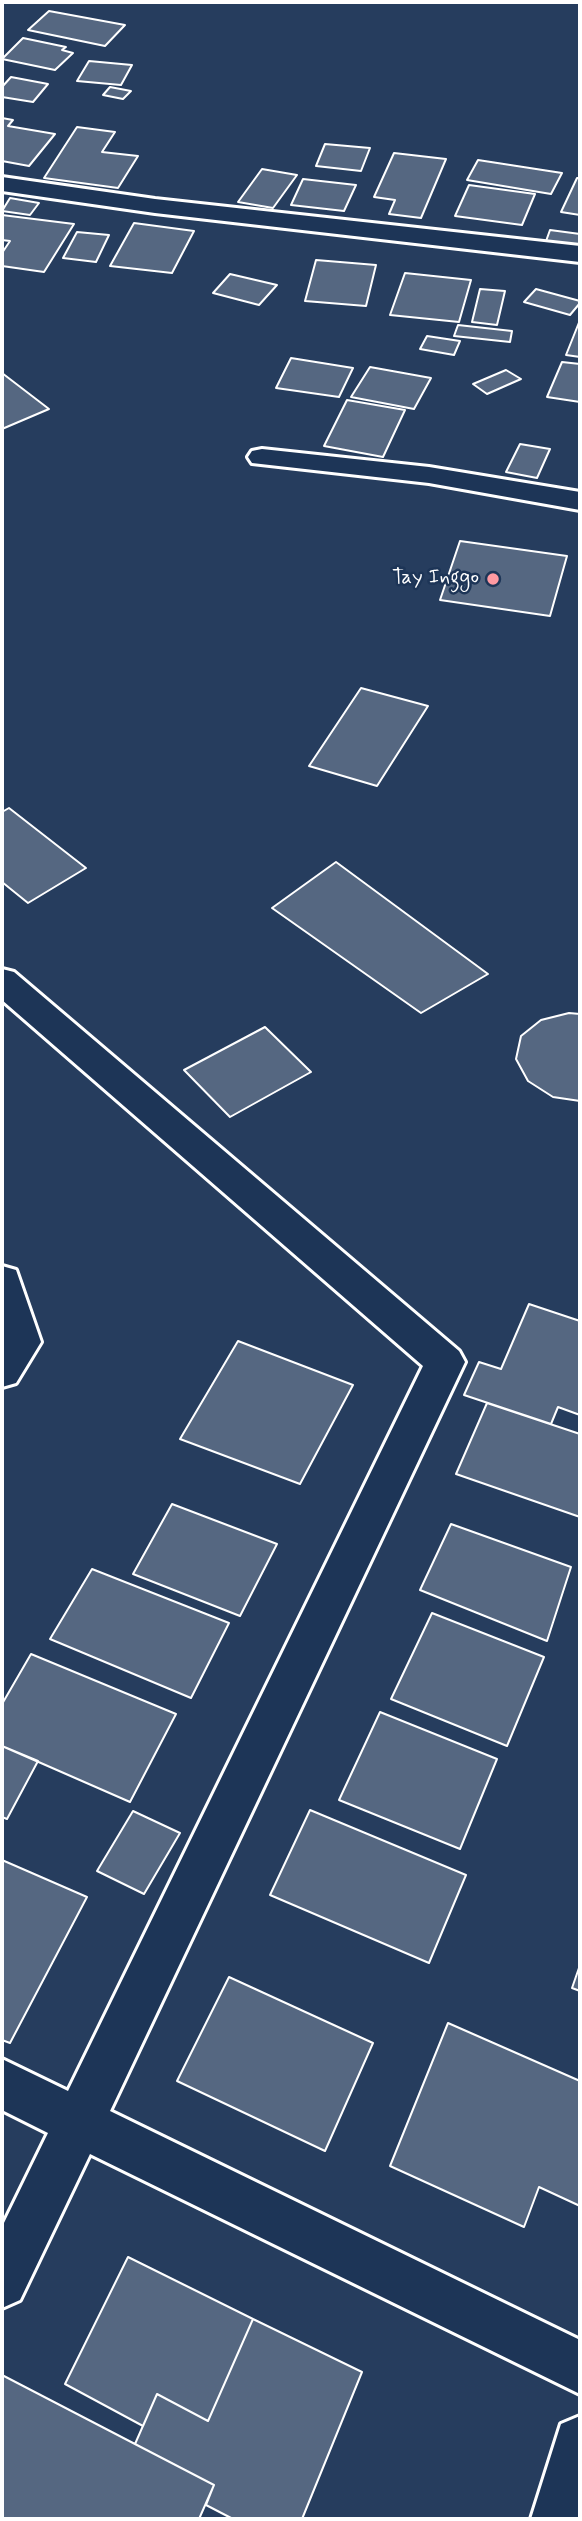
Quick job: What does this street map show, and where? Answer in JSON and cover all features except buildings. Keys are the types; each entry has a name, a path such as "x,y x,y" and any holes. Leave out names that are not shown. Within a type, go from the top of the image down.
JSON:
{"street":[{"path":"2,184 155,206 580,254"},
{"path":"262,457 429,475 580,500"},
{"path":"2,981 445,1362 2,2282"},
{"path":"2,1281 21,1342 2,1371"},
{"path":"2,2084 580,2368"},
{"path":"558,2519 580,2444"}],"place":[{"name":"Tay Inggo","path":"493,579"}]}
